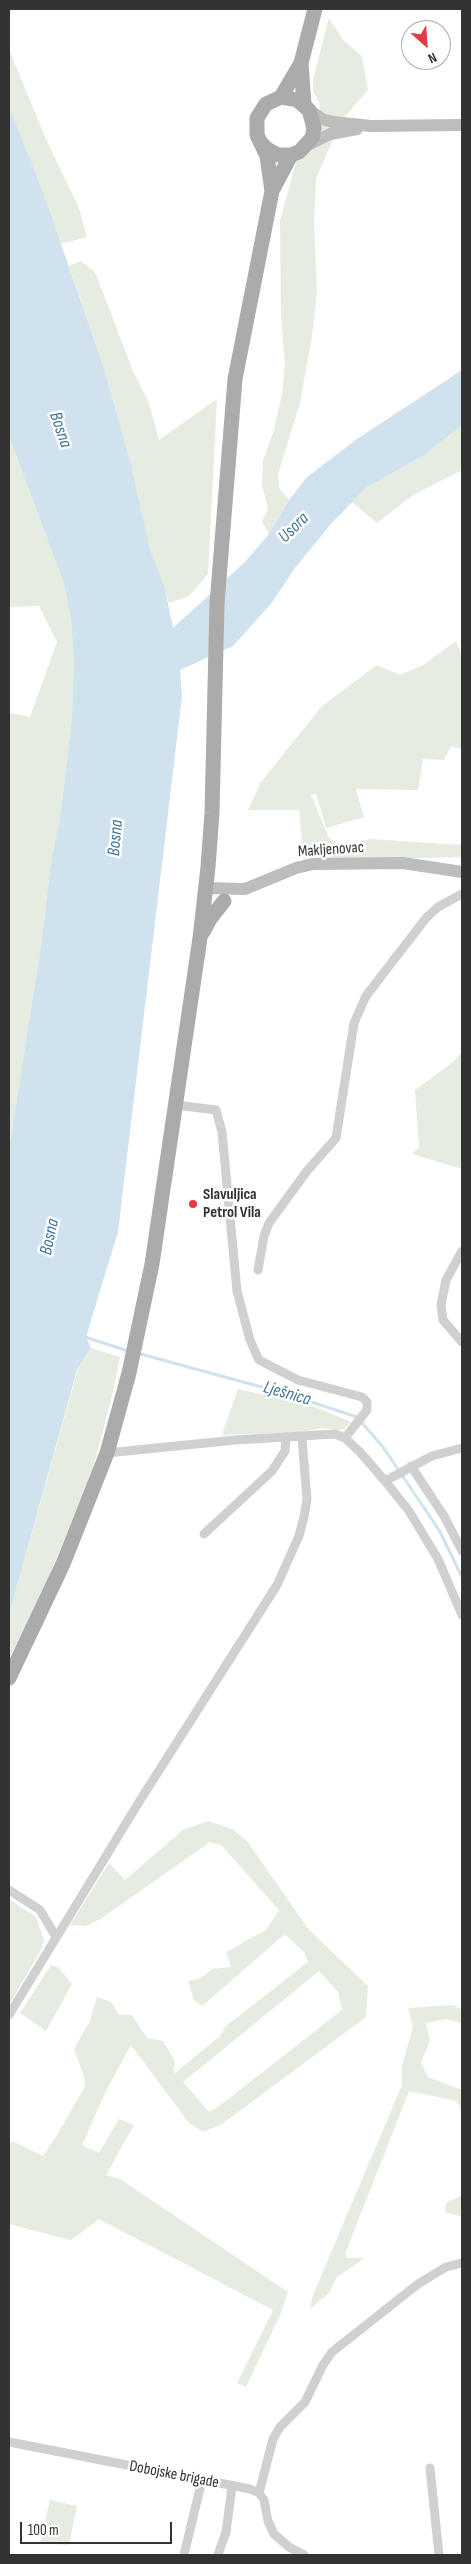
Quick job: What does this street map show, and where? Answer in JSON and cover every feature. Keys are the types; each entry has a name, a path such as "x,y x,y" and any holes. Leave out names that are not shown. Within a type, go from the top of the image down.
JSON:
{"main road":[{"path":"281,97 302,63 315,9"},
{"path":"9,1678 63,1564 106,1453 129,1373 152,1264 200,938 205,890 212,813 217,604 231,407 244,325 272,191 291,155 306,146 314,128 306,107 302,63"},
{"path":"272,191 267,156 256,127 257,118 266,104 281,97 290,98 306,107"},
{"path":"261,143 272,153 291,155"},
{"path":"200,938 210,918 224,902"}],"street":[{"path":"306,107 322,119 333,122 371,126 462,125"},
{"path":"306,146 330,134 371,126"},
{"name":"Makljenovac","path":"205,890 245,889 296,868 313,864 403,863 462,872"},
{"path":"205,890 212,901 224,902 245,889"},
{"path":"258,1270 264,1236 270,1223 307,1171 336,1138 354,1023 366,996 426,918 438,907 462,894"},
{"path":"176,1105 216,1110 222,1132 237,1291 250,1340 259,1360 298,1380 362,1397 367,1402 367,1410 345,1438"},
{"path":"462,1251 446,1280 441,1305 443,1320 462,1342"},
{"path":"106,1453 235,1440 302,1438 335,1434 345,1438 360,1452 409,1511 438,1560 462,1615"},
{"path":"204,1534 272,1471 286,1451 286,1438"},
{"path":"9,2015 277,1585 299,1536 304,1517 306,1499 302,1438"},
{"path":"385,1481 394,1478 410,1467 432,1456 462,1448"},
{"path":"410,1467 444,1516 462,1551"},
{"path":"9,1890 40,1910 56,1938"},
{"path":"304,2555 289,2547 274,2534 268,2521 266,2506 259,2493 273,2439 280,2427 305,2402 323,2365 332,2352 418,2284 446,2267 462,2263"},
{"name":"Dobojske brigade","path":"9,2442 250,2489 259,2493"},
{"path":"430,2468 439,2555"},
{"path":"184,2555 202,2480"},
{"path":"218,2555 226,2532 232,2487"}],"shaded area":[{"path":"329,18 344,41 362,56 368,90 341,121 316,179 314,225 317,292 312,336 300,403 278,474 279,488 289,500 269,534 262,522 268,509 262,485 263,460 274,430 282,394 285,364 281,316 280,221 298,155 321,117 319,102 313,91 313,80"},
{"path":"9,49 44,135 79,208 87,237 61,244 9,107"},
{"path":"81,261 95,272 133,371 148,401 159,440 217,399 208,574 189,596 169,603 150,549 130,460 104,368 69,266"},
{"path":"462,425 462,470 413,495 377,523 352,502 366,488 426,454"},
{"path":"9,436 64,584 71,620 74,660 72,716 61,811 51,861 42,939 9,1149 9,713 30,717 57,642 39,606 9,607"},
{"path":"456,641 462,656 462,749 451,746 444,760 423,759 418,790 356,789 364,817 326,828 316,793 311,795 329,838 339,845 372,839 461,845 461,857 304,861 299,810 248,810 261,782 322,706 377,665 400,675 423,665"},
{"path":"462,1052 462,1169 412,1154 419,1147 415,1090 453,1062"},
{"path":"91,1348 120,1357 111,1401 92,1472 39,1601 9,1658 9,1615 78,1369"},
{"path":"238,1389 313,1406 351,1422 344,1429 337,1430 322,1428 300,1432 222,1435"},
{"path":"208,1821 232,1829 247,1841 309,1930 368,1986 366,2017 222,2124 203,2132 189,2123 131,2045 106,2091 82,2145 99,2153 119,2119 134,2125 106,2175 120,2179 288,2292 280,2315 246,2387 237,2383 273,2310 99,2219 71,2240 9,2224 9,2147 12,2141 43,2156 59,2132 85,2086 84,2076 74,2049 90,2021 97,1997 111,2002 119,2015 132,2015 147,2038 163,2041 175,2061 173,2070 175,2073 220,2036 226,2026 308,1962 304,1952 285,1934 202,2006 194,2000 188,1981 201,1978 212,1969 231,1967 226,1952 266,1930 279,1910 222,1846 210,1842 102,1918 86,1926 70,1925 109,1863 125,1880 183,1830","holes":["319,1971 338,1992 342,2010 218,2107 209,2112 183,2082"]},
{"path":"9,1899 36,1917 44,1940 42,1948 9,2005"},
{"path":"51,1965 58,1967 72,1984 46,2031 20,2013"},
{"path":"453,2005 462,2010 462,2023 446,2019 426,2023 430,2040 421,2063 428,2077 462,2090 462,2112 457,2101 409,2091 345,2254 347,2258 365,2258 337,2277 329,2293 310,2309 313,2295 402,2085 402,2066 413,2027 408,2008"},
{"path":"460,2196 462,2197 462,2217 445,2212 446,2203"},
{"path":"50,2500 77,2506 69,2545 40,2543"}],"water":[{"path":"9,107 44,195 104,368 130,460 150,549 165,589 173,628 244,563 269,534 289,500 307,477 357,439 462,370 462,425 426,454 366,488 331,524 295,568 271,604 233,646 180,670 182,696 118,1232 86,1337 91,1348 77,1370 9,1615 9,1149 42,939 51,861 61,811 72,716 74,660 71,620 64,584 9,436"}],"waterway":[{"name":"Lješnica","path":"82,1336 128,1351"},
{"name":"Lješnica","path":"137,1353 287,1394 357,1417 383,1447 439,1530 462,1577"}],"place":[{"name":"Slavuljica Petrol Vila","path":"193,1204"}],"water label":[{"name":"Bosna","path":"60,430"},
{"name":"Usora","path":"294,528"},
{"name":"Bosna","path":"116,838"},
{"name":"Bosna","path":"50,1237"}]}
